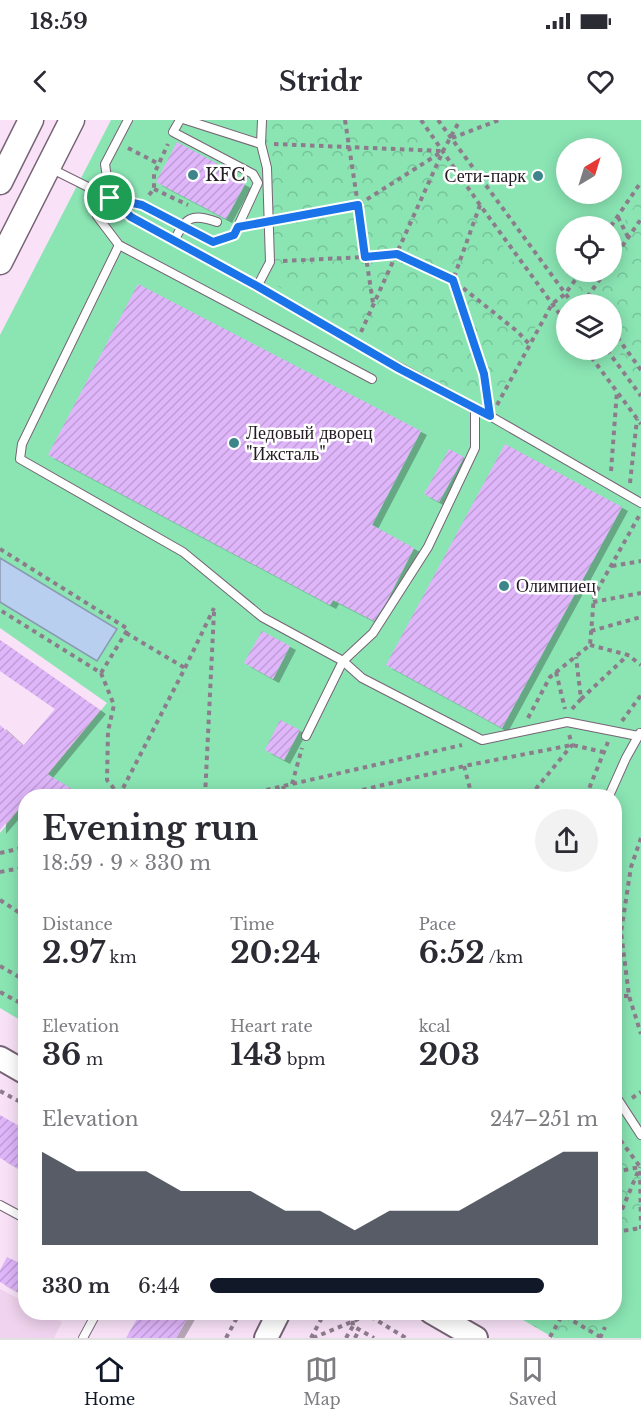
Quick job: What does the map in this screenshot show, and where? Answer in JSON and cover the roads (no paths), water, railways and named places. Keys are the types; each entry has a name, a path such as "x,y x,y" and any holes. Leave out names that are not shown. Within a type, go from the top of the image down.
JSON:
{"main road":[{"path":"0,182 31,120"},
{"path":"0,262 72,120"},
{"path":"0,1058 18,1068"},
{"path":"266,1338 275,1320"},
{"path":"445,1320 476,1338"}],"lane":[{"path":"128,120 105,164 110,198 131,217 257,286 356,344 490,416 641,503"},
{"path":"48,167 110,198 142,205 213,242 234,235 258,183 253,174 173,132 180,120"},
{"path":"186,120 261,144"},
{"path":"257,286 270,262 267,168 261,144 262,120"},
{"path":"89,188 97,216 119,245 372,379"},
{"path":"174,241 182,226 189,219 200,216 217,222"},
{"path":"119,245 22,444 20,459 183,552 262,617 343,661 362,678 482,740 567,722 639,734 612,789"},
{"path":"306,736 343,661 373,633 428,547 475,448 475,408"},
{"path":"622,1106 641,1135"},
{"path":"0,1205 18,1215"},
{"path":"83,1338 92,1320"}],"water":[{"path":"0,558 117,629 97,661 0,602"}],"place":[{"name":"KFC","path":"193,175"},
{"name":"Сети-парк","path":"538,176"},
{"name":"Ледовый дворец \"Ижсталь\"","path":"234,443"},
{"name":"Олимпиец","path":"504,586"}]}
